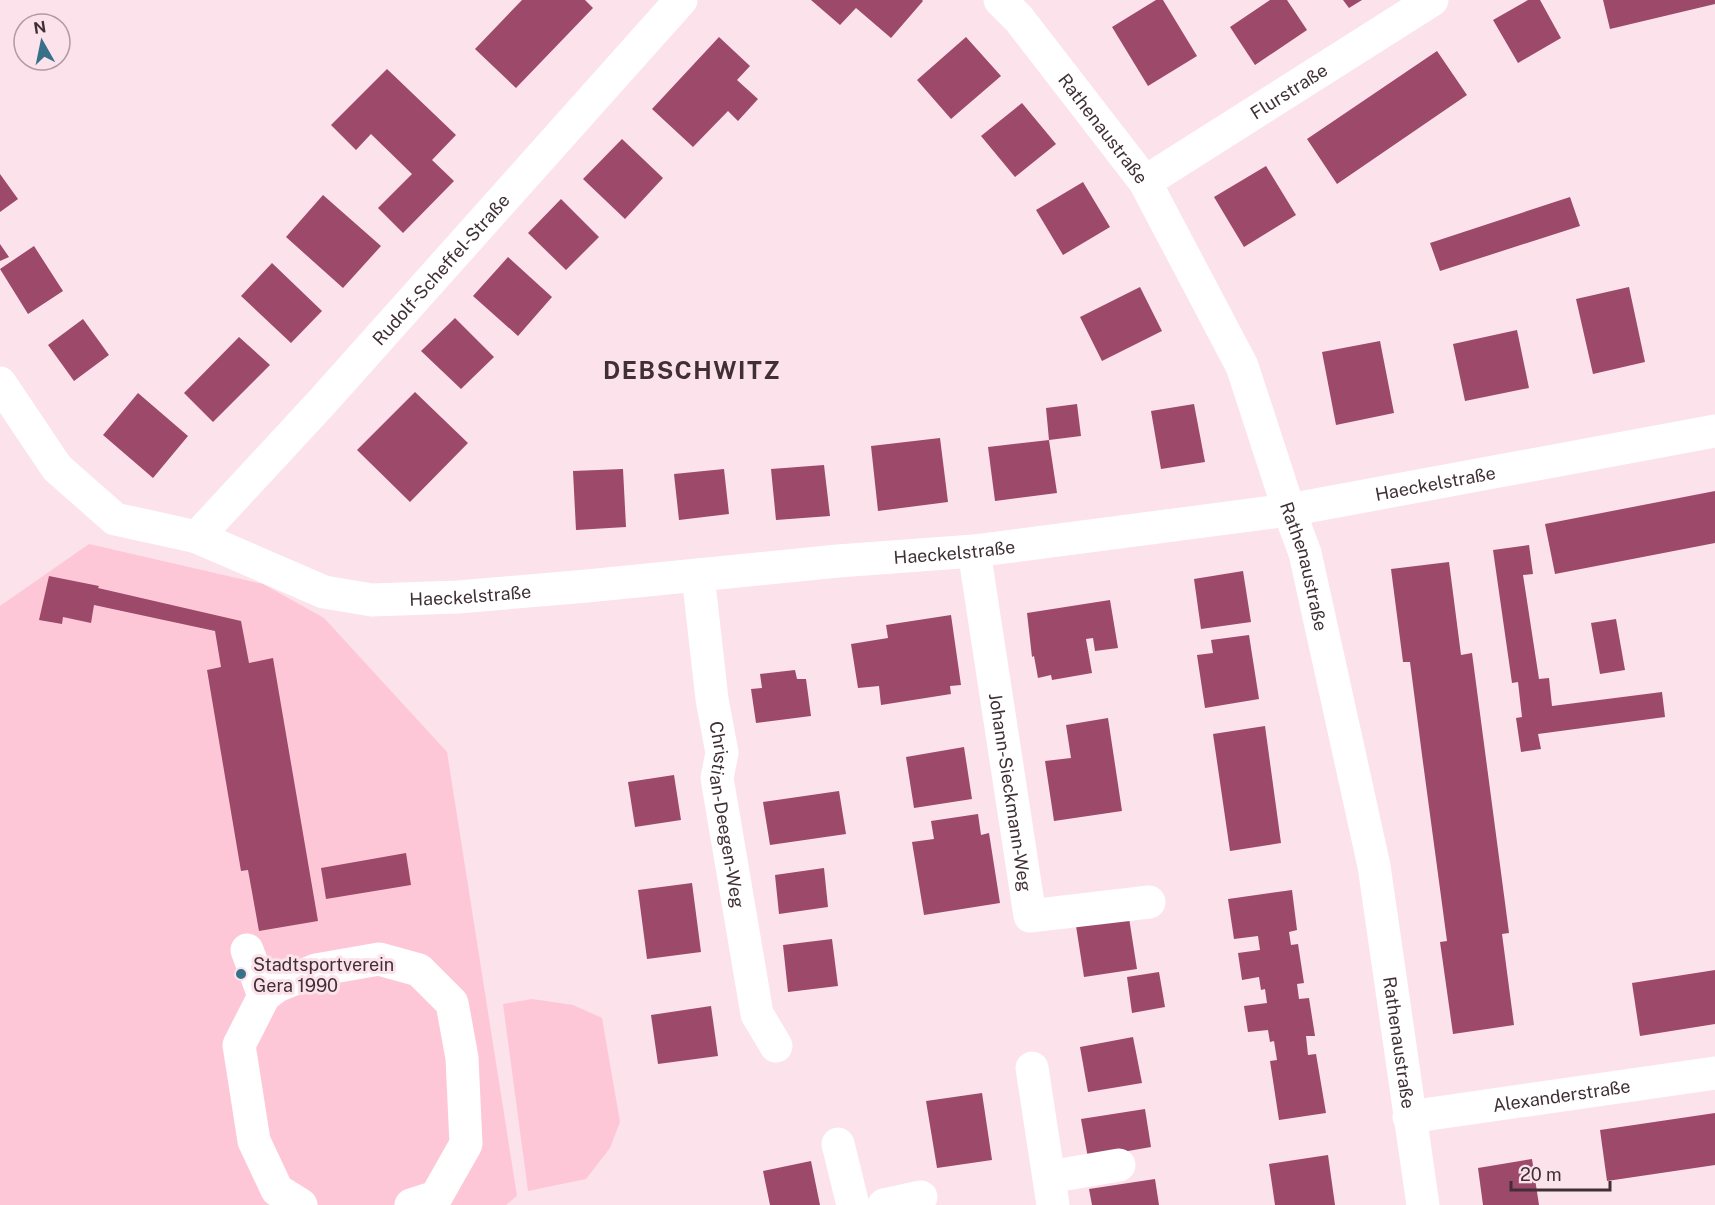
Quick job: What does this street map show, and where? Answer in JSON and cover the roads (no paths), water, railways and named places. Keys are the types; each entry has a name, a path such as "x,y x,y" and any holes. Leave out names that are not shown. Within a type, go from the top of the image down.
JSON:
{"street":[{"name":"Rudolf-Scheffel-Straße","path":"197,537 322,402 681,0"},
{"name":"Rathenaustraße","path":"1000,0 1019,19 1145,182 1242,366 1305,553 1374,866 1423,1205"},
{"name":"Flurstraße","path":"1145,182 1432,0"},
{"name":"Haeckelstraße","path":"0,383 57,468 115,519 197,537 324,592 372,600 458,597 838,561 974,551 1289,510 1715,431"},
{"name":"Johann-Sieckmann-Weg","path":"974,551 1030,916 1149,902"},
{"name":"Christian-Deegen-Weg","path":"698,575 712,699 722,753 717,778 757,1014 776,1046"},
{"path":"248,950 264,996"},
{"path":"301,1205 277,1190 254,1141 238,1045 264,996 277,986 316,970 379,959 419,970 452,1003 462,1058 466,1144 435,1197 411,1205"},
{"path":"1032,1068 1051,1191 1119,1165"},
{"name":"Alexanderstraße","path":"1409,1118 1715,1073"},
{"path":"838,1144 853,1205"},
{"path":"884,1205 921,1197"}],"place":[{"name":"Stadtsportverein Gera 1990","path":"241,974"}],"district":[{"name":"DEBSCHWITZ","path":"692,370"}]}
